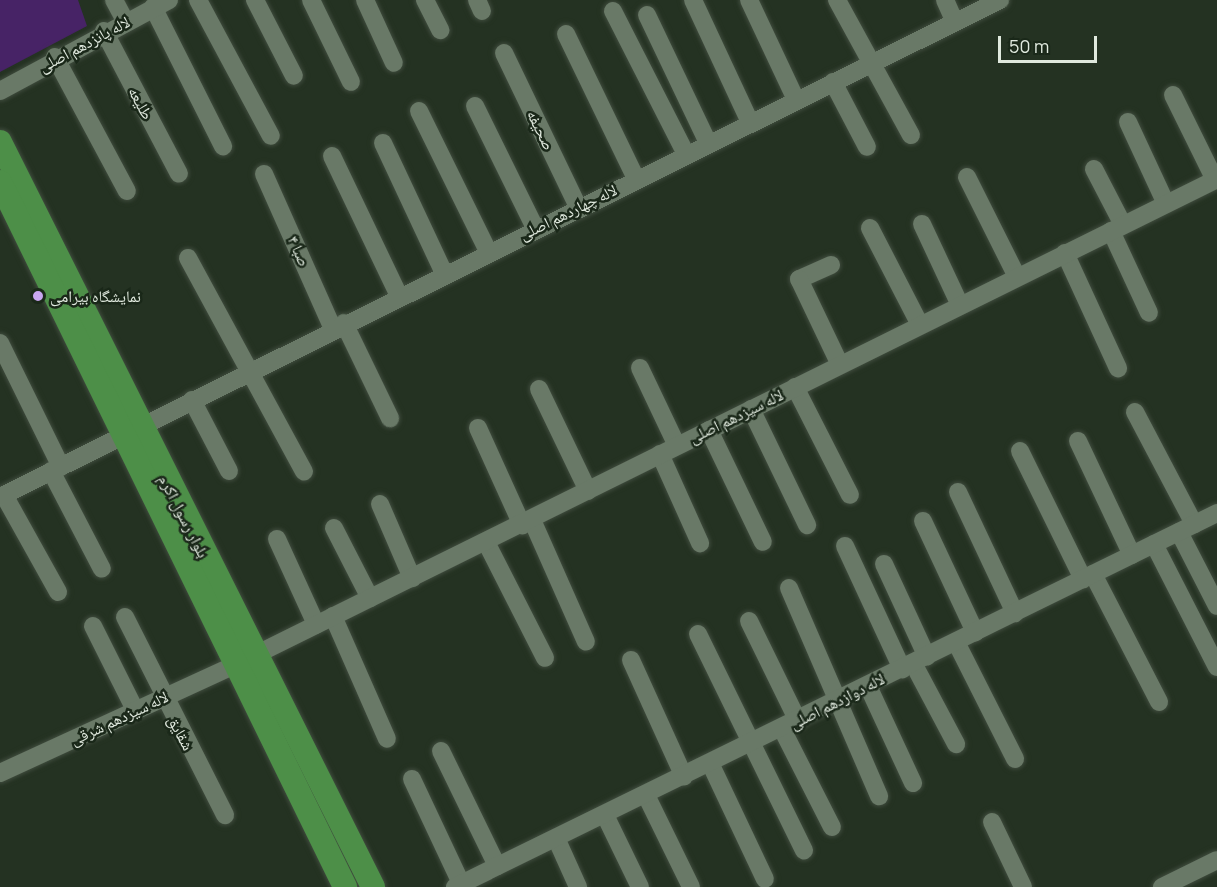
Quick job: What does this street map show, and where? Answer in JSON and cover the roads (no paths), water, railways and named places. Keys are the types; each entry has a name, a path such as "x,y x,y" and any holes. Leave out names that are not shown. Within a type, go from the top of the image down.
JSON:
{"main road":[{"name":"بلوار رسول اکرم","path":"0,142 131,431"},
{"name":"بلوار رسول اکرم","path":"0,182 131,431 247,659 373,887"},
{"name":"بلوار رسول اکرم","path":"247,659 345,887"}],"street":[{"path":"114,0 125,21"},
{"path":"198,0 271,136"},
{"path":"255,0 294,75"},
{"path":"311,0 351,82"},
{"path":"365,0 394,63"},
{"path":"425,0 440,30"},
{"path":"693,0 750,122"},
{"path":"749,0 796,100"},
{"path":"837,0 869,64 911,135"},
{"path":"945,0 955,22"},
{"name":"لاله چهاردهم اصلی","path":"2,496 488,251 1000,0"},
{"path":"161,4 223,146"},
{"name":"لاله پانزدهم اصلی","path":"0,91 55,57 161,4"},
{"path":"613,11 686,154"},
{"path":"647,15 708,143"},
{"name":"طلیعه","path":"104,31 179,174"},
{"path":"566,34 636,178"},
{"name":"صحیفه","path":"504,53 578,207"},
{"path":"55,57 127,191"},
{"path":"833,82 867,147"},
{"path":"1173,95 1216,179"},
{"path":"475,106 535,228"},
{"path":"419,111 488,251"},
{"path":"1128,122 1166,204"},
{"path":"382,143 444,273"},
{"path":"332,156 399,296"},
{"path":"1094,169 1149,313"},
{"name":"صبا ۴","path":"264,174 338,326 390,418"},
{"path":"967,177 1017,277"},
{"name":"لاله سیزدهم اصلی","path":"247,659 1216,179"},
{"path":"922,224 960,305"},
{"path":"870,228 920,326"},
{"path":"1065,253 1119,368"},
{"path":"188,258 304,472"},
{"path":"831,265 799,279 840,365"},
{"path":"0,343 102,569"},
{"path":"640,368 700,543"},
{"path":"795,387 850,495"},
{"path":"538,388 588,491"},
{"path":"192,400 229,471"},
{"path":"751,409 807,525"},
{"path":"1135,412 1186,528 1217,606"},
{"path":"478,428 586,642"},
{"path":"709,430 763,542"},
{"path":"1078,441 1132,555"},
{"path":"1020,451 1159,702"},
{"path":"958,492 1015,613"},
{"path":"2,496 58,592"},
{"path":"380,504 412,578"},
{"name":"لاله دوازدهم اصلی","path":"465,884 497,866 711,765 1217,513"},
{"path":"923,521 975,632"},
{"path":"334,528 370,598"},
{"path":"277,539 325,620 387,739"},
{"path":"486,542 545,658"},
{"path":"1154,544 1217,667"},
{"path":"845,546 914,663 956,744"},
{"path":"884,564 914,663"},
{"path":"789,588 879,796"},
{"name":"شقایق","path":"125,617 162,698 225,814"},
{"path":"749,621 832,828"},
{"path":"93,626 135,710"},
{"path":"698,634 755,742 804,849"},
{"path":"956,642 1015,759"},
{"name":"لاله سیزدهم شرقی","path":"0,773 247,659"},
{"path":"631,660 684,777"},
{"path":"868,686 913,783"},
{"path":"441,751 497,866"},
{"path":"711,765 765,879"},
{"path":"412,779 465,884"},
{"path":"646,795 691,887"},
{"path":"605,815 640,887"},
{"path":"992,822 1023,887"},
{"path":"556,838 578,887"},
{"path":"1166,886 1217,860"}],"place":[{"name":"نمایشگاه بیرامی","path":"38,296"}]}
